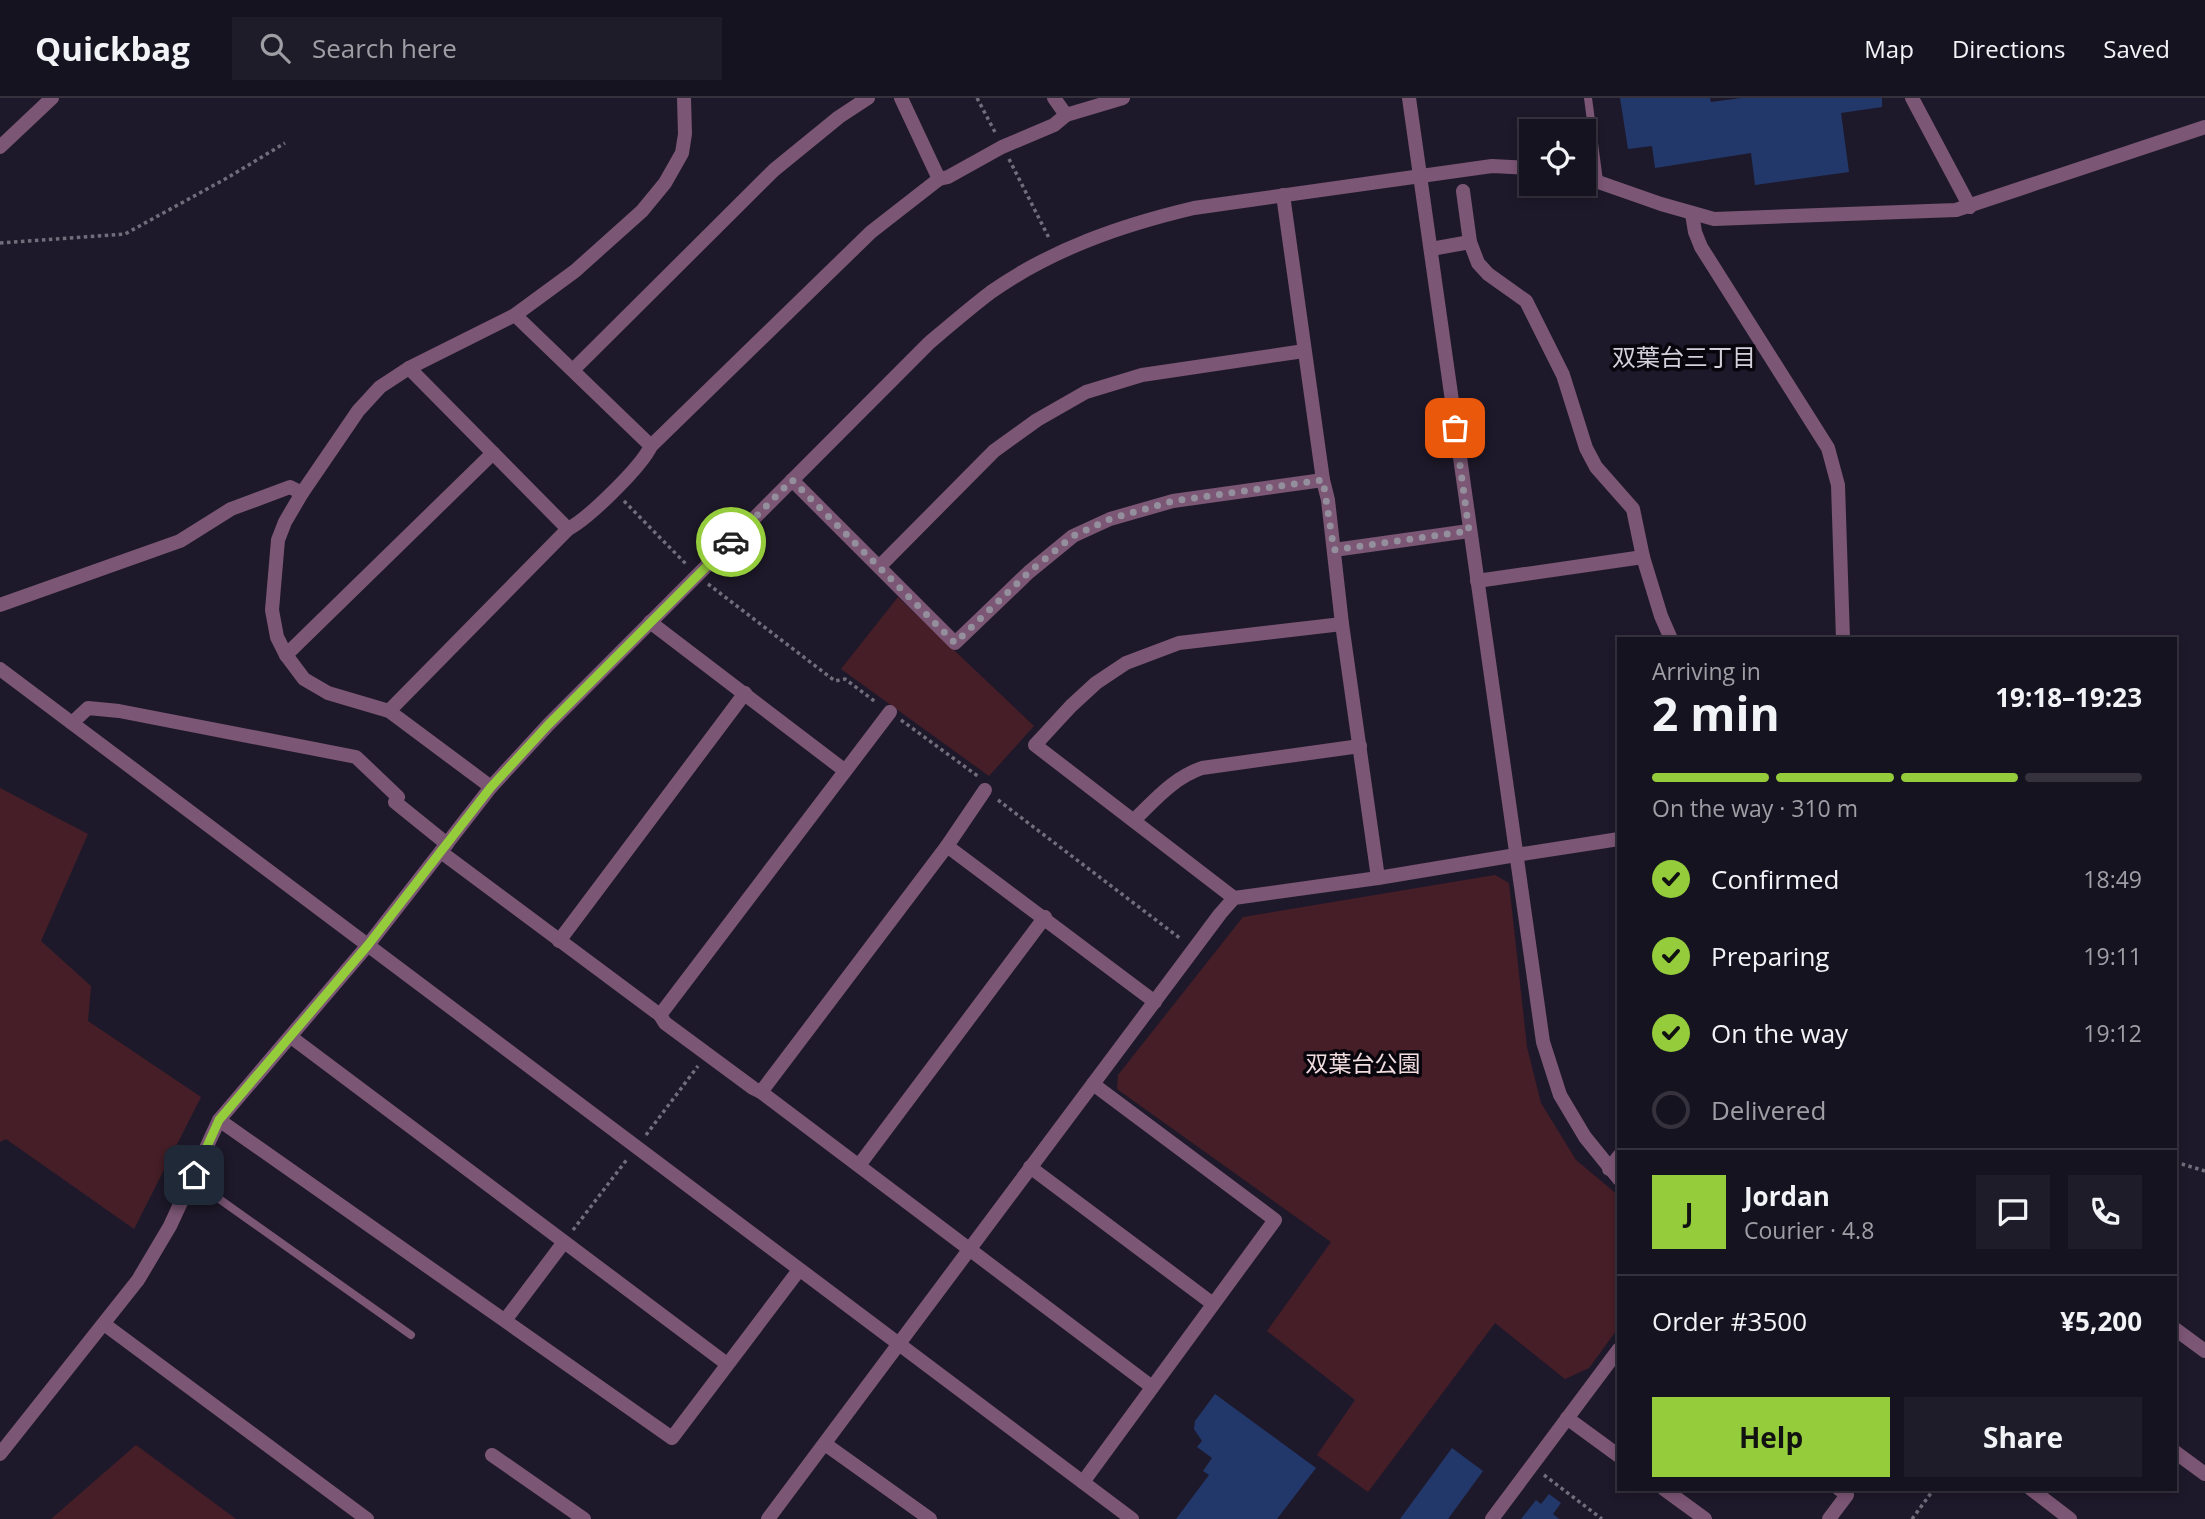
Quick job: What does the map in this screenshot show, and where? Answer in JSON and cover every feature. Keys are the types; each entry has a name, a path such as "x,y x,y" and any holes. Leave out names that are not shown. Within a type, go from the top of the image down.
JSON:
{"street":[{"path":"0,147 52,98"},
{"path":"572,370 774,170 839,117 868,98"},
{"path":"901,98 939,179"},
{"path":"1054,98 1066,115"},
{"path":"390,711 568,529 576,525 614,490 647,456 651,446 871,232 939,179 948,177 1002,147 1054,125 1066,115 1123,98"},
{"path":"1409,98 1543,1042 1560,1095 1585,1137 1614,1174"},
{"path":"1912,98 1970,207"},
{"path":"491,787 390,711 328,693 304,679 286,655 277,637 272,610 278,540 302,493 358,411 380,387 409,368 515,315 575,271 642,211 665,183 682,153 686,100"},
{"path":"1596,180 1692,214 1714,219 1956,210 2205,127"},
{"path":"0,1454 138,1280 170,1226 219,1120 368,945 491,787 548,725 929,343 992,291 1028,270 1102,234 1155,217 1194,208 1420,175 1492,166 1519,167"},
{"path":"1462,191 1470,242 1478,262 1488,274 1526,301 1563,375 1586,448 1596,467 1633,509 1643,557 1670,637"},
{"path":"1283,195 1378,878"},
{"path":"1692,214 1701,247 1828,448 1838,485 1843,637"},
{"path":"1431,250 1470,242"},
{"path":"515,315 651,446"},
{"path":"880,566 994,451 1037,420 1086,392 1142,375 1304,351"},
{"path":"409,368 568,529"},
{"path":"286,655 493,453"},
{"path":"792,480 955,643 1029,572 1073,536 1110,519 1173,501 1323,480"},
{"path":"0,605 180,541 231,509 290,487 302,493"},
{"path":"1334,550 1469,531"},
{"path":"1477,582 1643,557"},
{"path":"650,622 844,770"},
{"path":"1234,898 1035,745 1096,683 1126,663 1180,643 1342,625"},
{"path":"0,670 1132,1519"},
{"path":"559,941 745,693"},
{"path":"72,723 88,708 119,711 356,757 398,797 395,802 444,848 559,941 707,1054 860,1164 967,1249 1152,1387"},
{"path":"660,1016 890,712"},
{"path":"1134,820 1171,784 1194,771 1360,746"},
{"path":"761,1091 947,846 985,790"},
{"path":"768,1519 967,1249 1234,898 1617,839"},
{"path":"947,846 1155,1002"},
{"path":"860,1164 1045,917"},
{"path":"291,1037 567,1239 727,1364"},
{"path":"1083,1482 1275,1220 1093,1084"},
{"path":"219,1120 672,1438 799,1269"},
{"path":"1030,1167 1213,1304"},
{"path":"506,1319 567,1239"},
{"path":"104,1324 367,1519"},
{"path":"2177,1330 2205,1351"},
{"path":"1495,1518 1617,1352"},
{"path":"1567,1418 1617,1455"},
{"path":"825,1444 930,1519"},
{"path":"2177,1453 2205,1474"},
{"path":"492,1455 584,1519"},
{"path":"1667,1491 1705,1519"},
{"path":"1829,1519 1847,1495 1842,1491"},
{"path":"2034,1491 2070,1519"}],"lane":[{"path":"1588,98 1600,181"},
{"path":"188,1187 215,1196 411,1335"}],"path":[{"path":"977,98 1046,232"},
{"path":"0,243 125,234 285,144"},
{"path":"650,1129 707,1054"},
{"path":"2177,1163 2205,1171"},
{"path":"567,1239 623,1164"},
{"path":"1548,1479 1602,1519"},
{"path":"1912,1519 1933,1491"}],"green space":[{"path":"898,597 1034,726 989,776 841,669"},
{"path":"0,788 88,834 41,941 91,986 88,1021 201,1097 134,1229 6,1139 0,1142"},
{"name":"双葉台公園","path":"1495,875 1509,883 1527,1047 1541,1103 1576,1160 1617,1194 1617,1330 1589,1368 1565,1379 1495,1323 1368,1492 1317,1455 1355,1400 1267,1331 1331,1242 1117,1089 1118,1075 1243,917"},
{"path":"136,1445 236,1519 51,1519"}],"building":[{"path":"1620,98 1710,98 1711,102 1741,98 1882,98 1882,107 1841,113 1849,172 1755,185 1751,153 1655,168 1652,146 1628,149"},
{"path":"1215,1394 1316,1468 1277,1519 1176,1519 1209,1475 1203,1471 1212,1458 1197,1447 1202,1441 1194,1429 1195,1421"},
{"path":"1452,1448 1483,1471 1448,1519 1400,1519"},
{"path":"1549,1494 1561,1503 1553,1514 1559,1519 1521,1519 1536,1500 1541,1504"}],"way so far":[{"path":"731,542 792,480 955,643 1029,572 1073,536 1110,519 1173,501 1323,480 1334,550 1469,531 1455,428"}],"district":[{"name":"双葉台三丁目","path":"1684,356"}],"route":[{"path":"194,1175 219,1120 368,945 491,787 548,725 731,542"}]}
